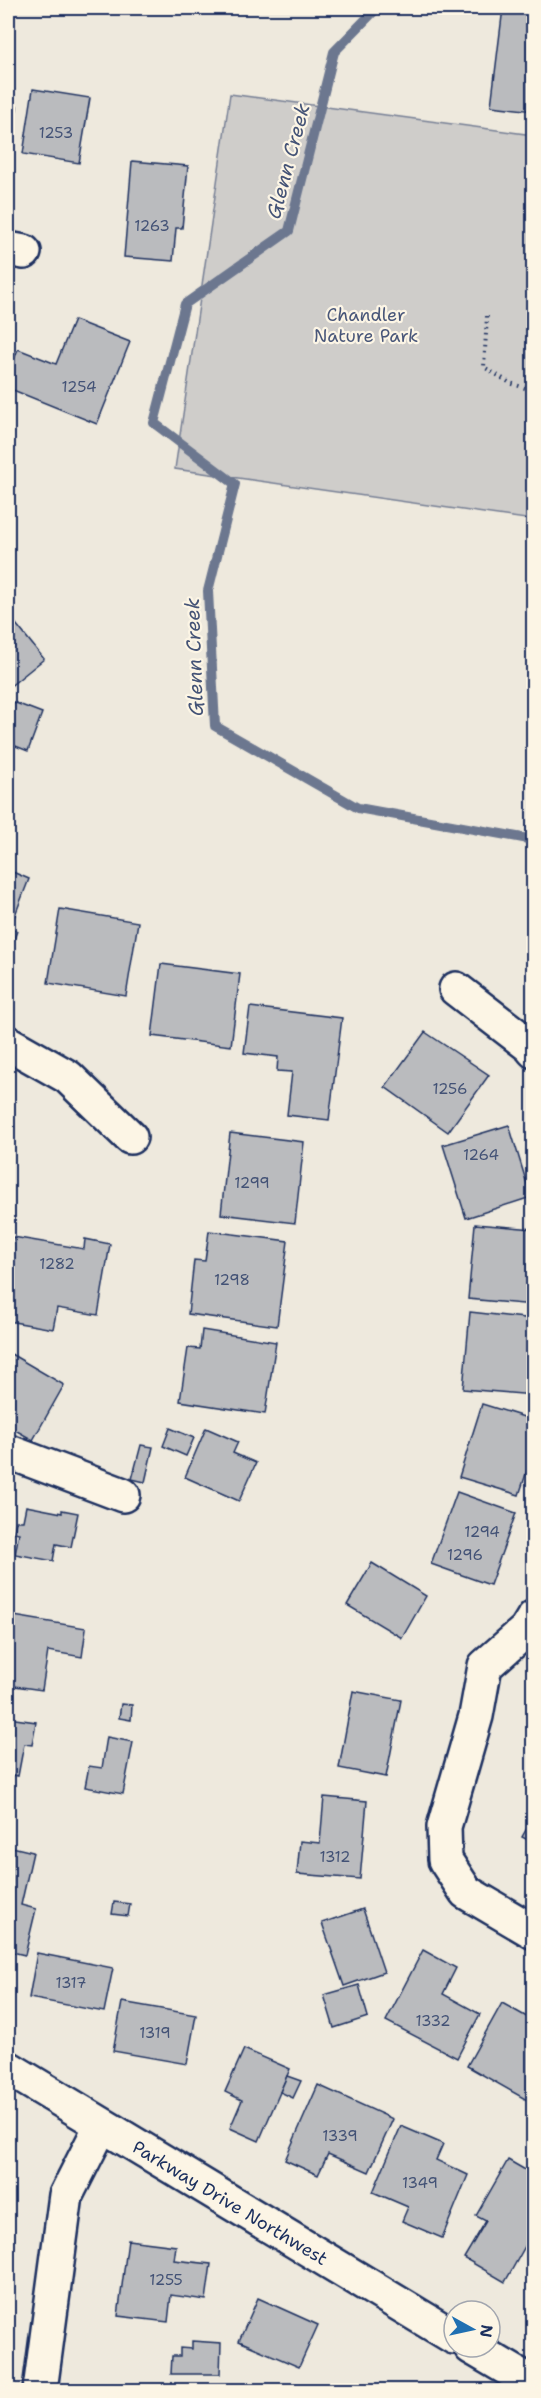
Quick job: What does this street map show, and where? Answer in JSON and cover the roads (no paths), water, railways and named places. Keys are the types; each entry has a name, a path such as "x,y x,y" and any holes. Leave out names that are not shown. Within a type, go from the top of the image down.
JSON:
{"street":[{"path":"456,989 534,1051"},
{"path":"8,1043 68,1077 130,1137"},
{"path":"8,1453 123,1495"},
{"path":"534,1617 526,1630 485,1666 477,1716 444,1827 445,1860 466,1892 534,1932"},
{"name":"Parkway Drive Northwest","path":"8,2068 442,2330"},
{"path":"40,2391 66,2195 101,2126"},
{"path":"492,2359 527,2379"}],"waterway":[{"name":"Glenn Creek","path":"377,8 334,52 289,231 185,304 154,423 235,484 208,591 215,726 358,808 534,840"}],"park label":[{"name":"Chandler Nature Park","path":"366,325"}]}
